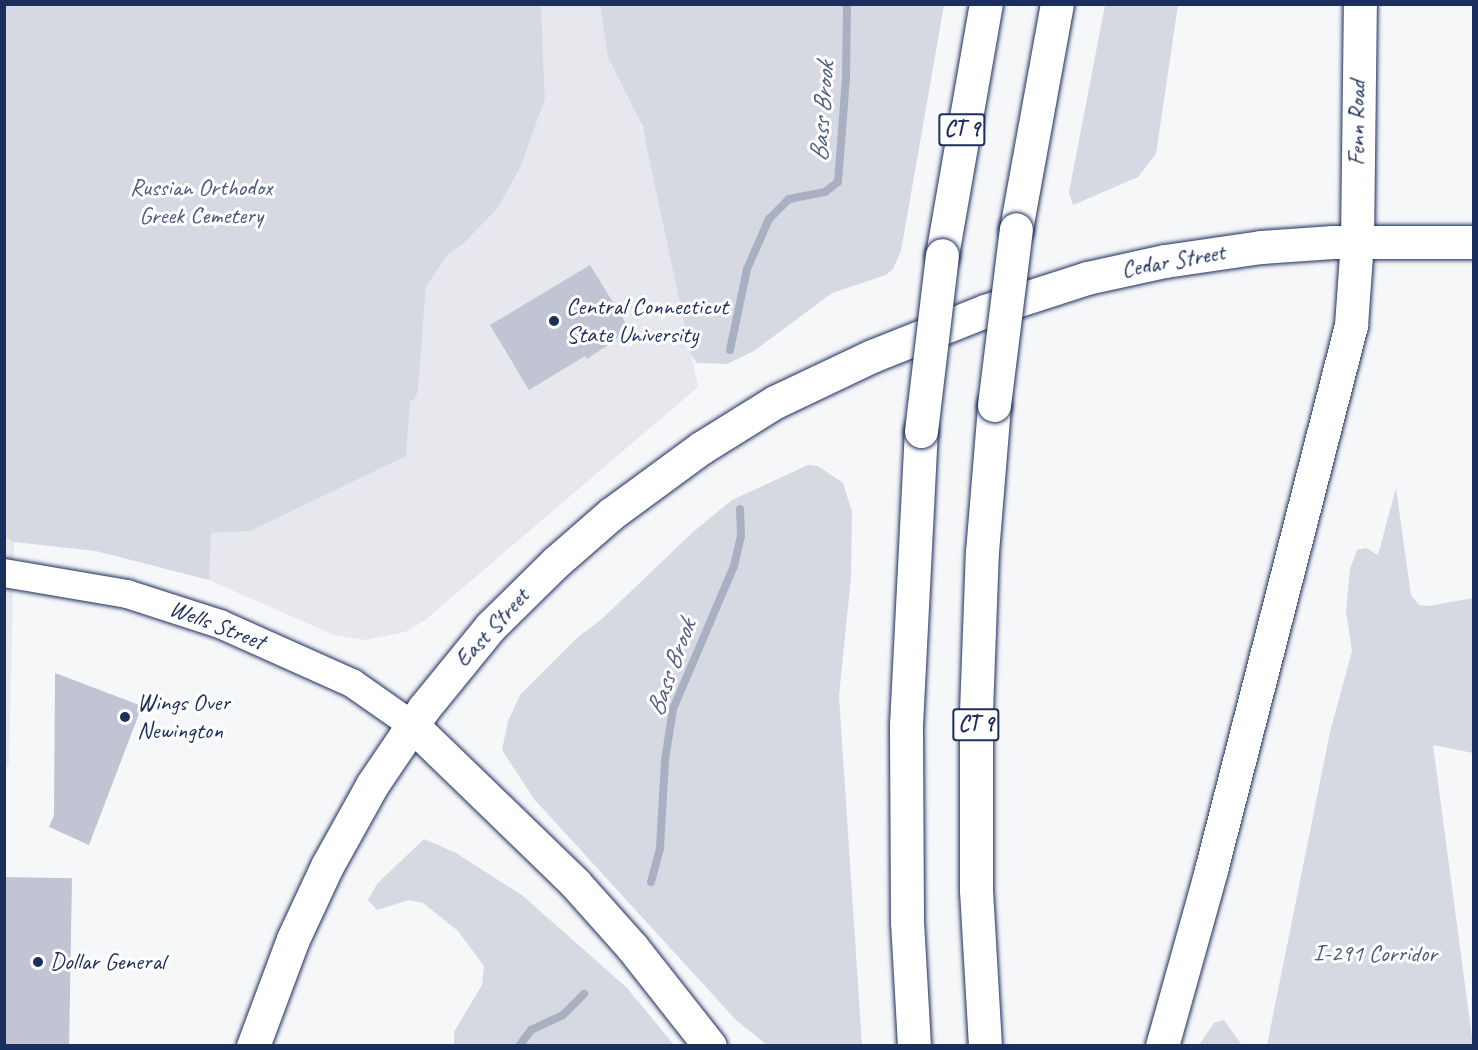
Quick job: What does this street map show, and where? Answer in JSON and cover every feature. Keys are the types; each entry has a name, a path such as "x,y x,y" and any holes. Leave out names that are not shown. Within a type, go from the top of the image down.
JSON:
{"main road":[{"name":"CT 9","path":"914,1046 907,922 906,736 912,556 921,431 942,255 986,4"},
{"name":"CT 9","path":"985,1046 976,890 976,712 982,552 994,405 1016,229 1057,4"},
{"name":"Fenn Road","path":"1162,1046 1211,870 1351,325 1357,241 1360,4"},
{"name":"Cedar Street","path":"885,351 1027,296 1139,266 1261,247 1357,241 1473,242"},
{"name":"East Street","path":"253,1046 290,947 323,874 367,793 412,725 490,627 610,514 738,424 807,386 885,351"},
{"path":"412,725 575,882 632,947 710,1046"}],"street":[{"name":"Wells Street","path":"4,573 115,591 220,624 352,683 412,725"}],"shaded area":[{"name":"Central Connecticut State University","path":"541,5 600,5 608,57 636,107 656,180 698,387 424,621 405,632 365,640 334,635 209,580 210,533 250,531 418,391 426,287 447,255 464,243 498,208 521,166 545,99"},
{"path":"5,537 14,542 9,763 5,770"}],"green space":[{"name":"Russian Orthodox Greek Cemetery","path":"4,5 541,5 545,99 521,166 498,208 464,243 447,255 426,287 418,391 414,400 410,400 406,456 250,531 211,533 209,580 96,551 14,542 5,537"},
{"path":"600,5 944,5 901,251 893,269 886,275 832,293 754,351 727,364 697,363 691,355 642,125 608,57"},
{"path":"1105,5 1178,5 1156,154 1138,177 1073,205 1069,192"},
{"path":"808,465 818,466 843,483 852,512 851,577 839,696 862,1045 767,1045 736,1020 534,799 502,750 508,721 520,695 578,637 603,618 693,532 732,500"},
{"name":"I-291 Corridor","path":"1396,488 1411,595 1419,605 1429,606 1473,598 1473,753 1433,745 1473,1045 1267,1045 1330,732 1352,651 1346,611 1350,569 1357,550 1366,548 1378,555"},
{"path":"424,839 456,853 523,896 627,988 674,1045 454,1045 454,1032 482,985 484,966 458,931 423,903 409,900 377,910 368,900 377,884"},
{"path":"1224,1020 1242,1045 1199,1045 1214,1023"}],"building":[{"path":"590,265 630,330 587,359 585,356 529,390 490,325"},
{"path":"55,673 142,706 89,845 49,827 54,815"},
{"name":"Dollar General","path":"4,877 72,878 69,1046 4,1046"}],"waterway":[{"name":"Bass Brook","path":"730,350 747,269 769,219 789,199 825,192 838,182 846,78 847,4"},
{"name":"Bass Brook","path":"651,882 660,848 665,760 673,709 734,566 741,536 740,509"},
{"name":"Bass Brook","path":"519,1046 531,1030 563,1015 584,994"}],"place":[{"name":"Central Connecticut State University","path":"554,321"},
{"name":"Wings Over Newington","path":"125,717"},
{"name":"Dollar General","path":"38,962"}]}
